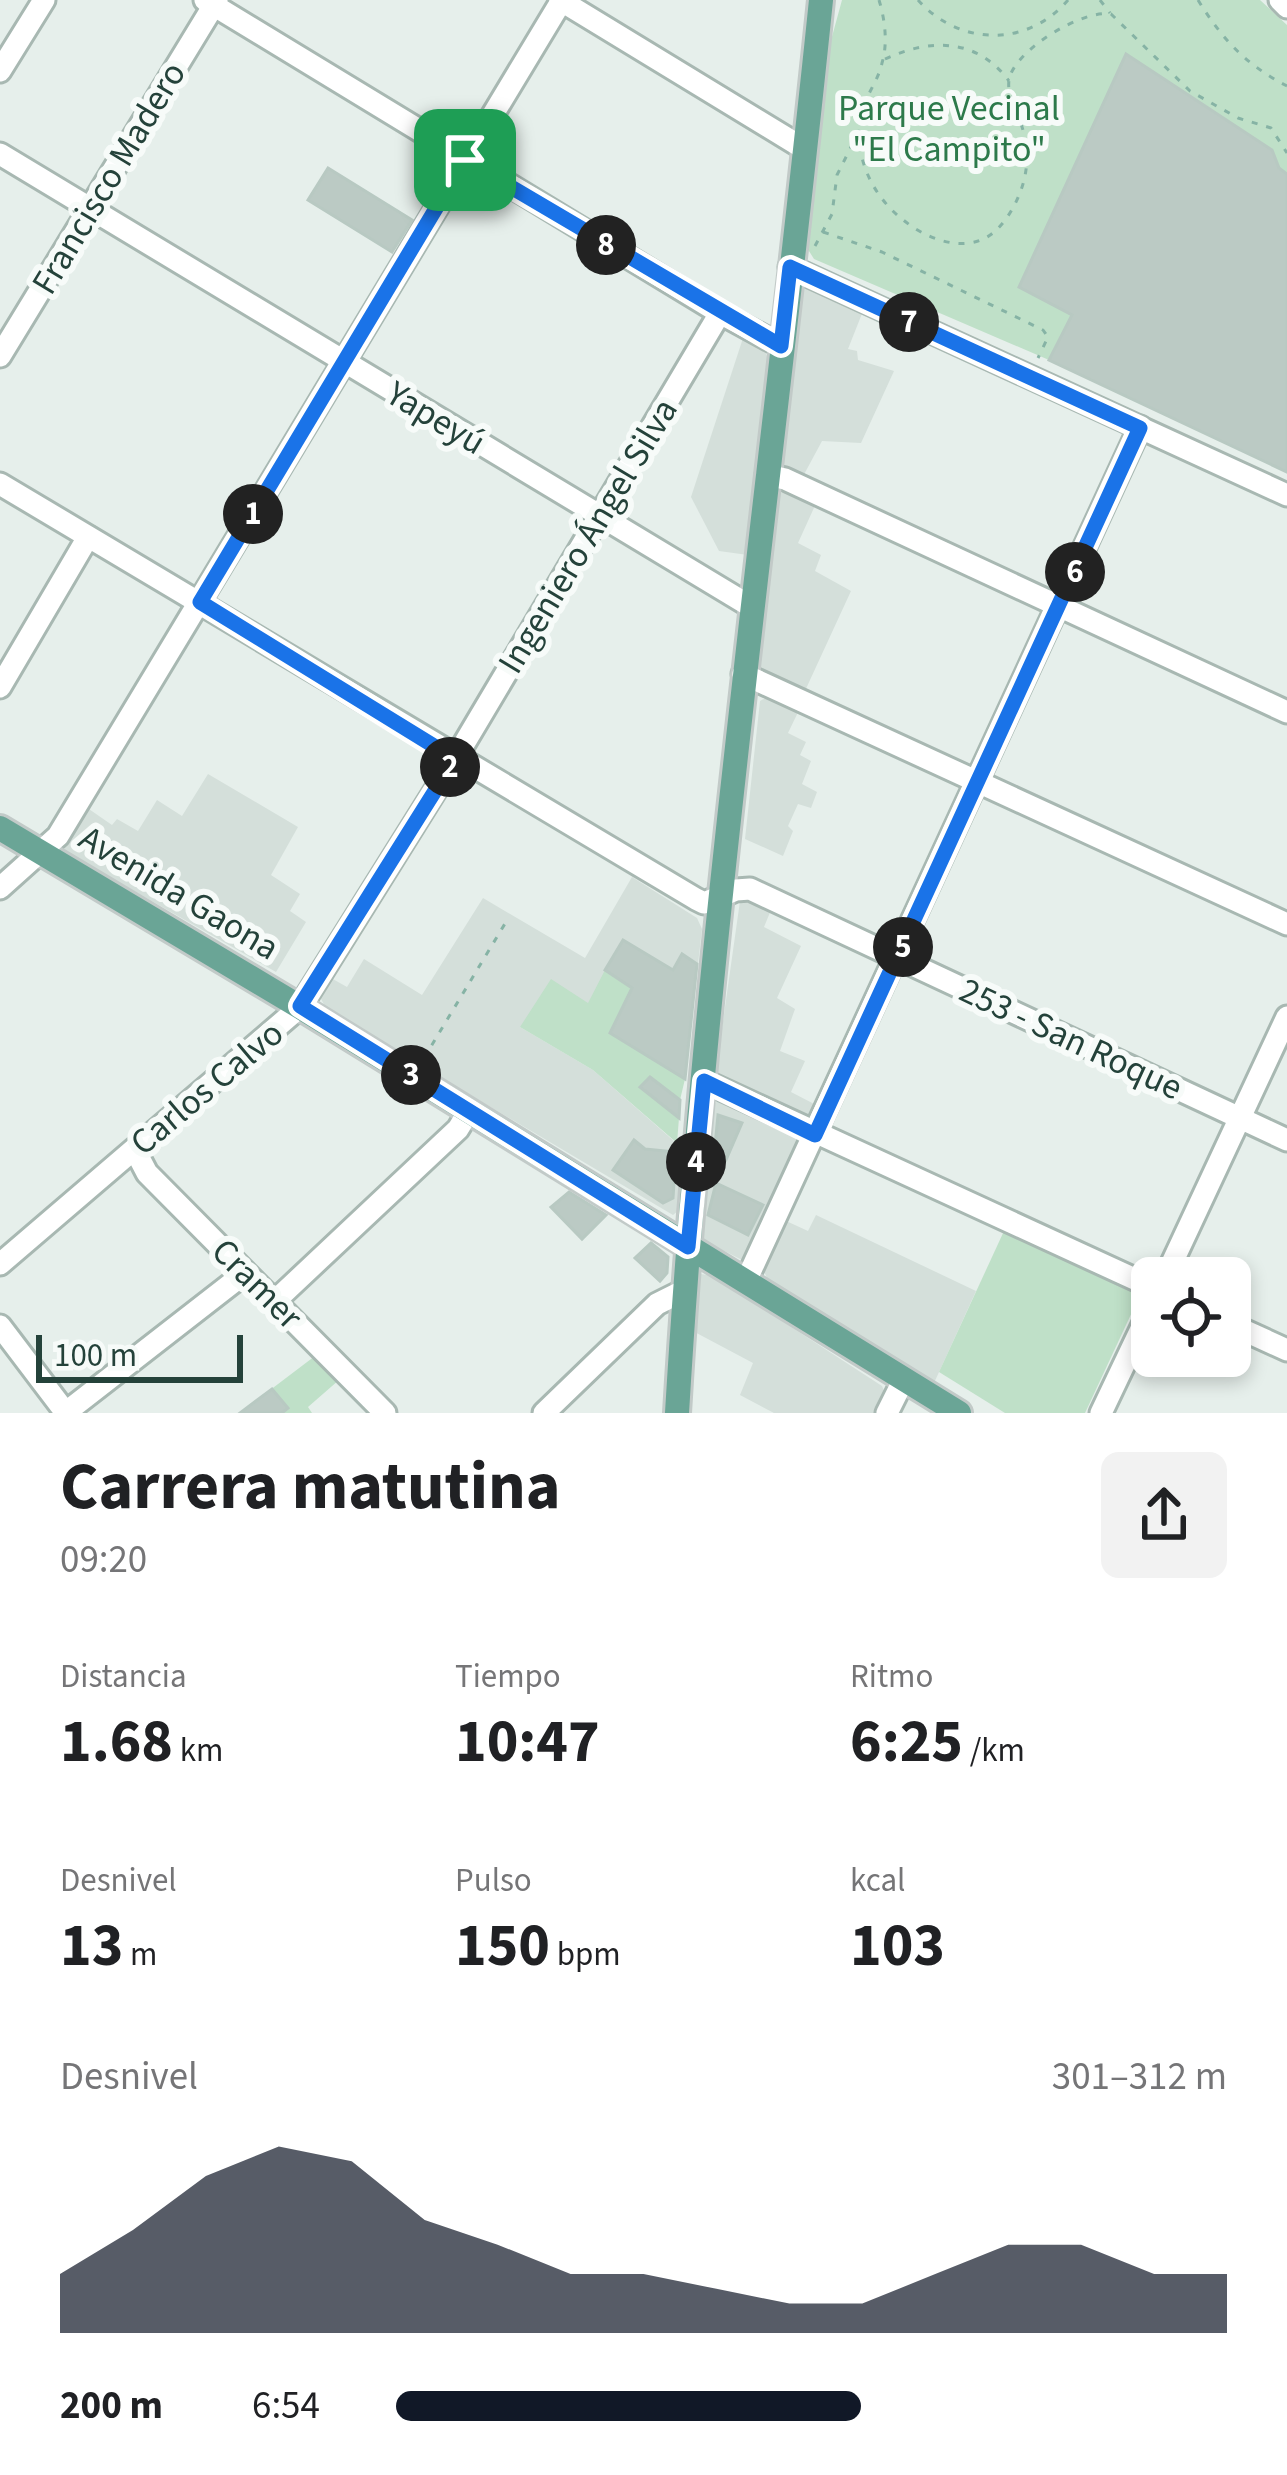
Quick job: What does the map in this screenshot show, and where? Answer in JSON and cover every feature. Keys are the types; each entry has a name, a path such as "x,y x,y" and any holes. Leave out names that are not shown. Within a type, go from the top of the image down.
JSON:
{"main road":[{"path":"677,1413 688,1247 750,607 781,346 798,262 803,148 825,0"},
{"name":"Avenida Gaona","path":"0,828 300,1006 959,1413"}],"street":[{"path":"0,71 44,0"},
{"path":"0,888 58,836 561,0 803,148"},
{"path":"1280,0 1287,7"},
{"path":"212,2 465,160 781,346"},
{"name":"Francisco Madero","path":"0,356 212,2"},
{"name":"Yapeyú","path":"0,154 750,607"},
{"path":"798,262 1287,495"},
{"name":"Ingeniero Ángel Silva","path":"455,759 720,313"},
{"path":"746,1281 1140,428"},
{"path":"767,476 785,479 1287,712"},
{"name":"253 - San Roque","path":"0,484 696,899 704,903 750,889 1287,1140"},
{"path":"0,687 88,537"},
{"path":"743,674 1287,924"},
{"name":"Carlos Calvo","path":"0,1264 300,1006 455,759"},
{"path":"1175,1257 1287,1017"},
{"path":"704,1081 1131,1278"},
{"path":"275,1301 458,1129 469,1111"},
{"name":"Cramer","path":"135,1150 148,1173 386,1413"},
{"path":"0,1326 65,1413 245,1273"},
{"path":"544,1413 657,1304 685,1290"},
{"path":"1251,1334 1287,1350"},
{"path":"1101,1413 1131,1350"},
{"path":"887,1413 904,1379"}],"path":[{"path":"798,262 832,214 837,175 859,131 866,99 884,60 885,26 879,0"},
{"path":"918,0 955,27 998,38 1036,25 1068,0"},
{"path":"1100,0 1190,91 1238,118 1271,128 1287,153"},
{"path":"1198,0 1228,45 1250,66 1287,86"},
{"path":"859,131 863,162 894,213 925,235 943,241 986,239 1012,210 1024,181 1027,144 1012,104 1009,81 1013,70 1053,33 1088,14 1111,14"},
{"path":"884,60 919,46 960,46 987,57 1009,81"},
{"path":"823,232 882,252 1048,333 1029,376"},
{"path":"420,1064 509,916"}],"shaded area":[{"path":"811,286 863,311 848,349 857,351 858,360 894,371 861,443 822,441 801,480 782,471 779,461 801,289"},
{"path":"744,335 764,348 768,359 748,555 719,551 691,497"},
{"path":"788,488 818,499 798,543 821,555 815,571 851,591 804,693 762,673 757,661 778,495"},
{"path":"769,696 801,706 788,733 806,742 800,755 811,761 802,784 817,792 811,808 798,804 783,856 745,839 760,701"},
{"path":"208,774 298,827 271,875 300,894 290,911 306,922 276,972 64,851 86,807 112,825 117,819 138,831 157,800 182,816"},
{"path":"632,877 697,918 702,929 689,1042 625,1004 589,1004 520,1027 593,1070 683,1149 678,1211 673,1215 327,1010 320,997 331,978 347,987 364,959 422,995 483,898 585,958"},
{"path":"740,901 771,910 764,927 801,946 777,998 795,1009 780,1051 805,1061 791,1092 820,1107 810,1121 721,1078 716,1071"},
{"path":"721,1098 801,1140 744,1261 705,1241 697,1230 712,1106"},
{"path":"816,1215 976,1291 934,1383 767,1278 762,1267 784,1220 808,1231"},
{"path":"701,1274 713,1276 882,1386 885,1393 876,1413 774,1413 740,1395 753,1363 689,1329"}],"green space":[{"name":"Parque Vecinal \"El Campito\"","path":"842,0 1260,0 1287,25 1287,174 1126,55 1019,287 1072,315 1049,360 814,259 804,243 830,44"},
{"path":"605,970 633,989 611,1033 685,1079 680,1100 650,1077 641,1087 679,1118 677,1143 593,1070 520,1027 551,979 588,1003"},
{"path":"1004,1231 1131,1291 1131,1314 1085,1413 1005,1413 939,1372"},
{"path":"315,1356 339,1380 308,1407 312,1413 240,1413"}],"building":[{"path":"1126,54 1272,150 1279,168 1287,174 1287,472 1049,360 1072,315 1019,287"},
{"path":"328,168 412,220 392,252 308,200"},
{"path":"623,940 673,970 682,954 697,964 685,1079 610,1033 632,988 605,970"},
{"path":"650,1077 680,1100 679,1118 640,1087"},
{"path":"718,1115 742,1123 726,1160 714,1156"},
{"path":"634,1140 645,1149 676,1152 673,1198 663,1203 613,1170"},
{"path":"716,1183 763,1205 748,1235 708,1215"},
{"path":"569,1192 606,1215 582,1239 551,1207"},
{"path":"651,1243 668,1257 667,1273 660,1281 635,1258"},
{"path":"272,1389 288,1408 282,1413 240,1413"}],"route":[{"path":"465,160 781,346 790,267 1140,428 815,1135 704,1081 688,1247 300,1006 455,759 200,602 465,160"}]}
